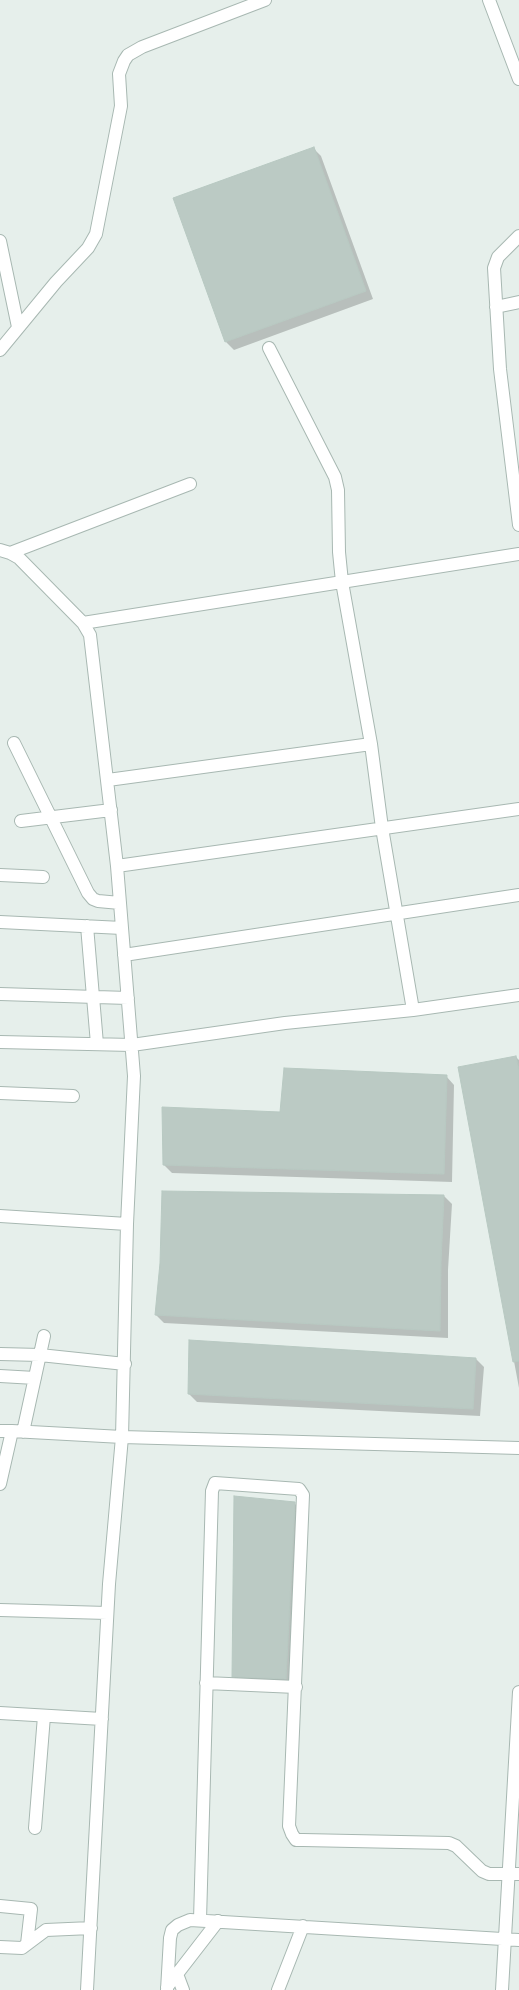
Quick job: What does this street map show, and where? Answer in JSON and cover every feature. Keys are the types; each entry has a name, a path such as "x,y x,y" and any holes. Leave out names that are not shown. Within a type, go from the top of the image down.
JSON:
{"street":[{"path":"0,350 56,282 88,248 96,234 120,106 119,74 128,55 142,47 265,0"},
{"path":"489,0 519,79"},
{"path":"519,236 498,257 495,263 500,369 516,473 519,525"},
{"path":"0,244 18,328"},
{"path":"496,307 519,302"},
{"path":"269,348 335,477 338,490 339,552 342,582 371,744 382,828 413,1010"},
{"path":"5,552 190,484"},
{"path":"5,552 20,558 83,623 90,635 117,866 134,1076 127,1224 125,1364 122,1437 107,1614 87,1990"},
{"path":"83,623 519,554"},
{"path":"14,743 88,893 93,899 98,901 120,903"},
{"path":"108,780 371,744"},
{"path":"117,866 519,809"},
{"path":"21,821 111,810"},
{"path":"0,875 43,876"},
{"path":"124,955 519,895"},
{"path":"0,922 122,928"},
{"path":"87,926 97,1044"},
{"path":"0,994 128,998"},
{"path":"0,1042 132,1045 285,1023 413,1010 519,995"},
{"path":"0,1094 73,1096"},
{"path":"0,1216 127,1224"},
{"path":"0,1480 12,1431 35,1378 44,1336"},
{"path":"0,1354 40,1355 125,1364"},
{"path":"0,1376 35,1378"},
{"path":"12,1431 122,1437 519,1448"},
{"path":"200,1920 212,1491 213,1486 219,1483 299,1490 303,1495 289,1826 296,1840 449,1843 456,1846 482,1871 489,1874 513,1874"},
{"path":"0,1610 107,1614"},
{"path":"206,1683 296,1687"},
{"path":"502,1990 504,1939 513,1874 519,1692"},
{"path":"0,1714 102,1719"},
{"path":"35,1828 44,1716"},
{"path":"0,1906 31,1910 27,1944"},
{"path":"167,1989 170,1938 172,1930 184,1922 200,1920 519,1940"},
{"path":"167,1989 218,1921"},
{"path":"278,1990 303,1926"},
{"path":"0,1947 18,1949 46,1930 91,1928"},
{"path":"177,1974 183,1990"}],"building":[{"path":"314,147 366,291 225,342 173,198"},
{"path":"516,1056 519,1070 519,1361 513,1362 458,1067"},
{"path":"284,1068 447,1075 444,1174 163,1165 162,1107 280,1112"},
{"path":"162,1191 444,1195 440,1331 155,1315 160,1263"},
{"path":"189,1340 476,1358 473,1409 188,1394"},
{"path":"234,1496 295,1502 286,1679 232,1677"}]}
